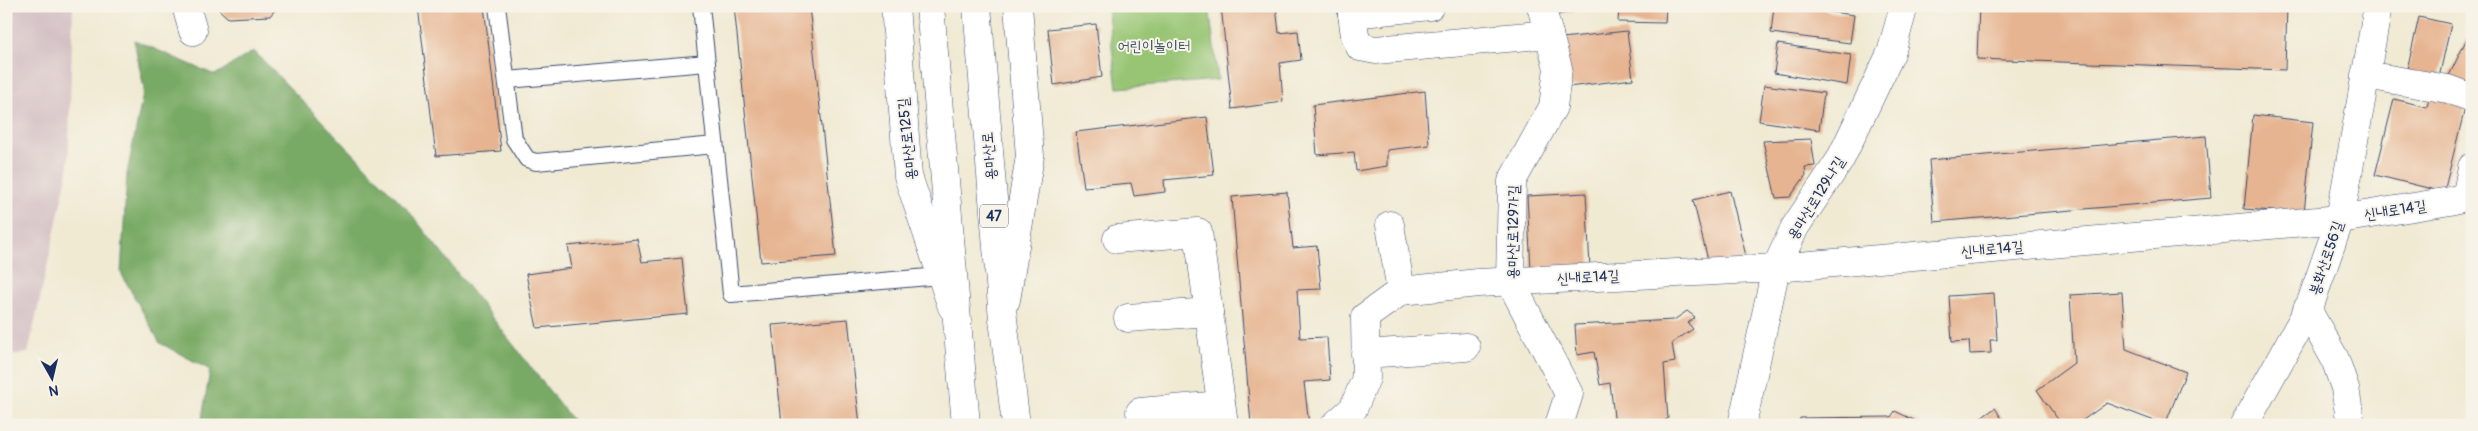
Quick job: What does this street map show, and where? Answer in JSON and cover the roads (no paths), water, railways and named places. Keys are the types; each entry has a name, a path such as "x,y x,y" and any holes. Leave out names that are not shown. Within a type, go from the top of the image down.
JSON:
{"street":[{"name":"용마산로125길","path":"896,6 908,176 958,325"},
{"path":"930,6 966,425"},
{"name":"용마산로","path":"976,6 1003,320 1016,425"},
{"path":"1003,320 1030,156 1018,6"},
{"path":"1430,6 1351,10 1355,36 1360,47 1376,50 1549,34"},
{"name":"용마산로129가길","path":"1541,6 1558,68 1553,107 1512,181 1510,281 1569,394 1559,425"},
{"name":"용마산로129나길","path":"1742,425 1776,268 1795,228 1840,160 1891,53 1904,6"},
{"name":"봉화산로56길","path":"2244,425 2307,309 2340,218 2378,6"},
{"path":"2365,75 2448,89 2472,98"},
{"path":"2470,195 2468,188 2472,167"},
{"name":"신내로14길","path":"1401,291 1510,281 1776,268 2340,218 2450,201 2470,195"},
{"path":"1335,425 1352,409 1361,394 1366,378 1365,317 1401,291 1390,225"},
{"path":"1117,239 1198,232 1222,415 1140,412"},
{"path":"2307,309 2335,359 2345,388 2351,425"},
{"path":"1128,318 1209,312"},
{"path":"1365,354 1466,347"}],"lane":[{"path":"497,6 514,139 527,159 536,162 715,146"},
{"path":"701,6 731,294 940,276"},
{"path":"507,80 706,63"}],"park label":[{"name":"어린이놀이터","path":"1154,46"}]}
